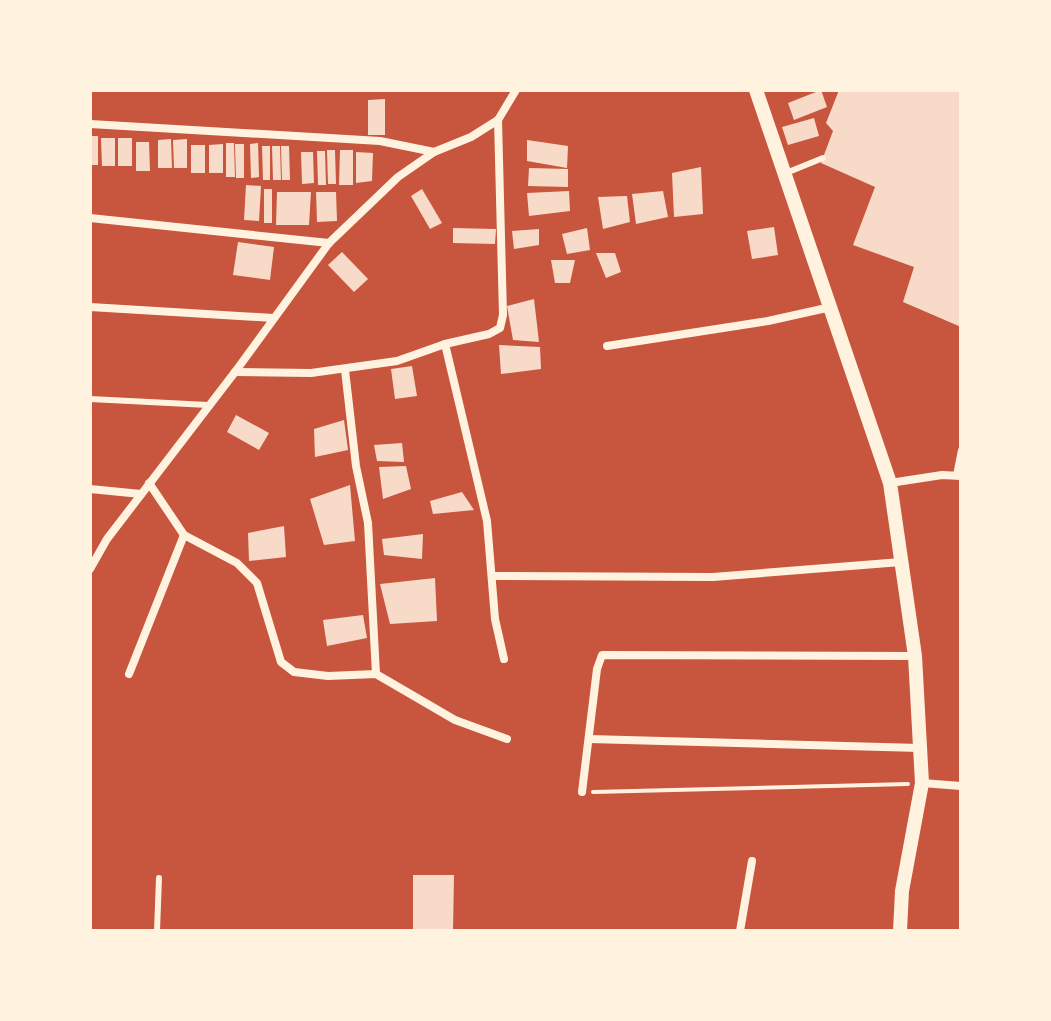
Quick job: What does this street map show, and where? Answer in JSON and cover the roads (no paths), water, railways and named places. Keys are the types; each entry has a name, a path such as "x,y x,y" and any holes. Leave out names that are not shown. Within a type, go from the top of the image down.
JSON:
{"street":[{"path":"90,569 107,539 329,243 398,177 434,152 471,137 498,120 516,90"},
{"path":"756,90 890,483 915,656 922,783 902,891 900,931"},
{"path":"235,372 345,370 397,361 500,328 503,315 498,120"},
{"path":"90,124 380,141 434,152"},
{"path":"90,218 329,243"},
{"path":"90,307 273,318"},
{"path":"607,346 768,321 831,307"},
{"path":"445,344 487,521 495,619 504,659"},
{"path":"345,370 356,466 368,523 376,674"},
{"path":"890,483 958,476"},
{"path":"149,483 184,535 237,563 257,583 281,662 294,672 328,676 376,674 455,720 507,739"},
{"path":"90,489 141,494"},
{"path":"129,674 184,535"},
{"path":"492,576 713,577 901,562"},
{"path":"582,792 597,669 602,655 915,656"},
{"path":"589,739 920,748"},
{"path":"922,783 961,786"},
{"path":"740,931 752,861"}],"lane":[{"path":"786,173 823,158"},
{"path":"90,399 208,405"},
{"path":"958,476 961,450"},
{"path":"157,931 159,878"}]}
